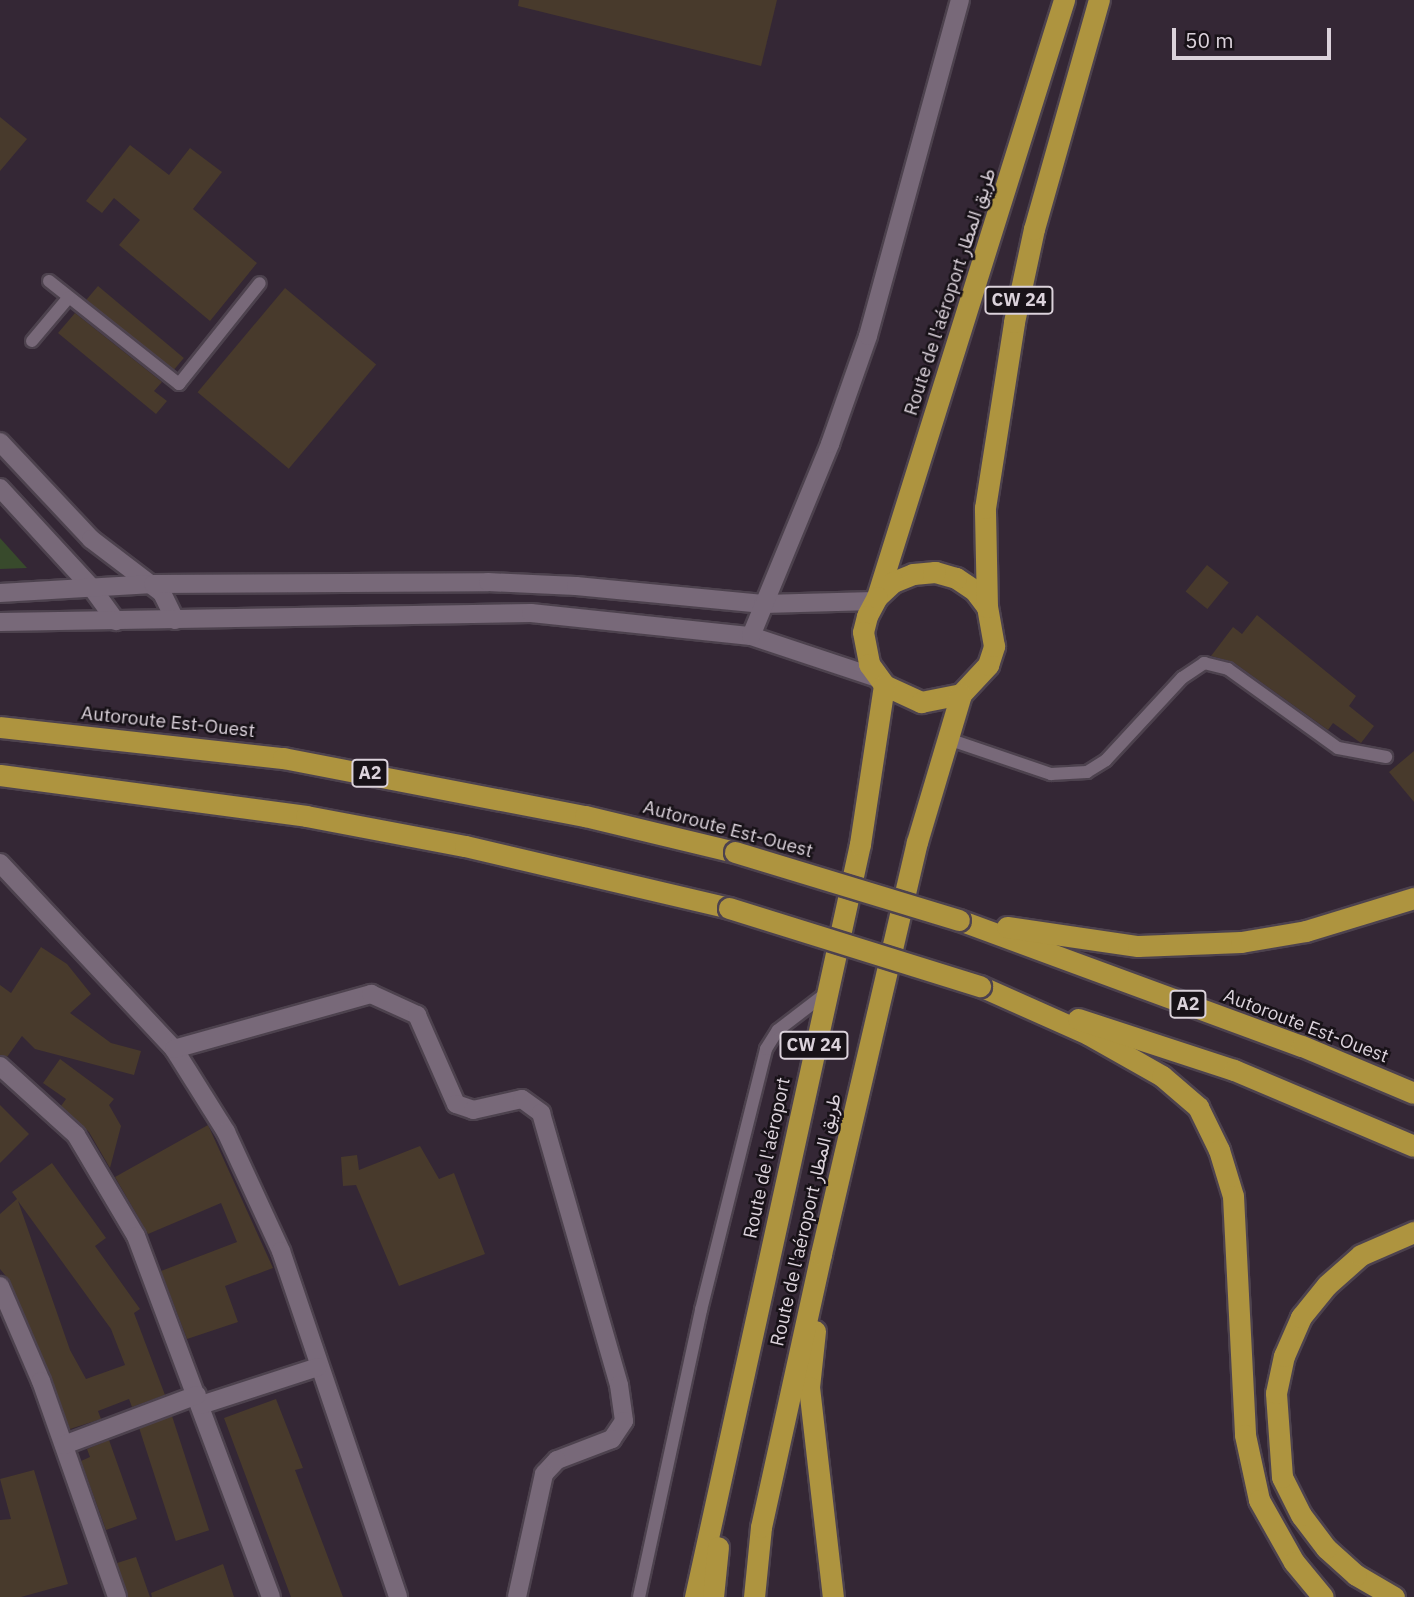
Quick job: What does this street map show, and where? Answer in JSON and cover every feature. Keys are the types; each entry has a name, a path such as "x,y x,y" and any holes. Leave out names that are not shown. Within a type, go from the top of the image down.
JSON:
{"highway":[{"name":"Route de l'aéroport طريق المطار","path":"875,599 1064,0"},
{"name":"CW 24","path":"987,607 985,508 1014,322 1034,229 1099,0"},
{"path":"934,572 965,584 987,607 993,626 991,656 976,682 961,694 921,702 881,681 864,648 863,632 875,599 893,582 913,574 934,572"},
{"name":"Route de l'aéroport","path":"695,1597 860,844 881,681"},
{"name":"Route de l'aéroport طريق المطار","path":"754,1597 761,1527 821,1254 917,842 961,694"},
{"name":"Autoroute Est-Ouest","path":"0,727 283,758 585,816 735,852 959,920 1302,1046 1414,1093"},
{"name":"A2","path":"0,775 306,816 465,846 729,908 980,986 1234,1070 1414,1146"},
{"path":"959,920 1138,946 1241,942 1306,931 1414,898"},
{"path":"980,986 1088,1034 1163,1076 1198,1107 1219,1150 1233,1196 1245,1435 1259,1500 1294,1562 1323,1597"},
{"path":"1394,1597 1356,1575 1326,1548 1301,1515 1282,1477 1276,1393 1284,1356 1301,1317 1327,1285 1361,1255 1414,1232"},
{"path":"821,1254 809,1387 833,1597"},
{"path":"713,1597 739,1403"}],"street":[{"path":"751,636 830,444 868,336 960,0"},
{"path":"0,442 92,539 152,584 175,620"},
{"path":"0,488 92,588 116,621"},
{"path":"0,593 152,584 529,583 763,604 875,599"},
{"path":"0,622 531,613 751,636 881,681"},
{"path":"0,863 174,1049 226,1132 281,1251 318,1367 398,1597"},
{"path":"174,1049 371,994 417,1014 456,1104 473,1110 522,1099 541,1113 619,1385 624,1421 612,1438 557,1460 544,1474 517,1597"},
{"path":"0,1066 76,1135 136,1236 271,1597"},
{"path":"0,1286 64,1445 117,1597"},
{"path":"64,1445 199,1400 318,1367"}],"lane":[{"path":"49,281 179,384 260,282"},
{"path":"32,341 69,297"},
{"path":"948,739 1052,774 1087,772 1106,760 1182,678 1204,663 1228,669 1338,748 1386,757"},
{"path":"639,1597 701,1310 766,1049 778,1030 825,994"}],"green space":[{"path":"0,538 27,568 0,569"}],"building":[{"path":"519,0 777,0 761,66 518,6"},
{"path":"0,117 27,139 0,171"},
{"path":"130,145 169,175 190,148 222,172 193,209 257,263 210,321 119,245 140,220 114,198 102,213 86,201"},
{"path":"98,286 184,358 172,372 86,300"},
{"path":"285,288 376,364 289,469 198,392"},
{"path":"75,313 162,382 154,391 167,401 156,414 58,333"},
{"path":"1207,565 1229,583 1207,609 1186,591"},
{"path":"1257,615 1356,696 1349,706 1374,726 1361,743 1333,723 1328,730 1233,662 1211,656 1233,627 1242,634"},
{"path":"1414,751 1414,802 1389,772"},
{"path":"41,947 67,964 91,994 70,1013 111,1043 141,1051 134,1075 35,1049 22,1036 7,1057 0,1055 0,985 11,993"},
{"path":"60,1059 114,1099 109,1105 121,1126 110,1168 89,1132 61,1106 66,1099 43,1083"},
{"path":"0,1105 29,1134 0,1163"},
{"path":"208,1125 273,1268 225,1286 238,1322 187,1339 161,1271 237,1242 221,1203 148,1234 115,1177"},
{"path":"420,1146 439,1179 454,1173 485,1254 399,1286 356,1185 343,1186 341,1157 357,1155 359,1170"},
{"path":"52,1163 106,1238 95,1246 140,1309 134,1313 165,1395 132,1407 129,1399 98,1411 101,1419 70,1429 10,1281 0,1269 0,1214 17,1199 12,1192","holes":["18,1201 111,1329 125,1365 86,1379 70,1350"]},
{"path":"276,1399 303,1468 295,1470 343,1597 291,1597 224,1418"},
{"path":"172,1416 209,1530 176,1541 139,1427"},
{"path":"109,1440 137,1519 106,1530 81,1461 90,1457 87,1449"},
{"path":"34,1470 68,1584 21,1597 0,1597 0,1520 11,1519 0,1479"},
{"path":"136,1557 150,1597 128,1597 117,1563"},
{"path":"223,1564 234,1597 152,1597 151,1593"}]}
